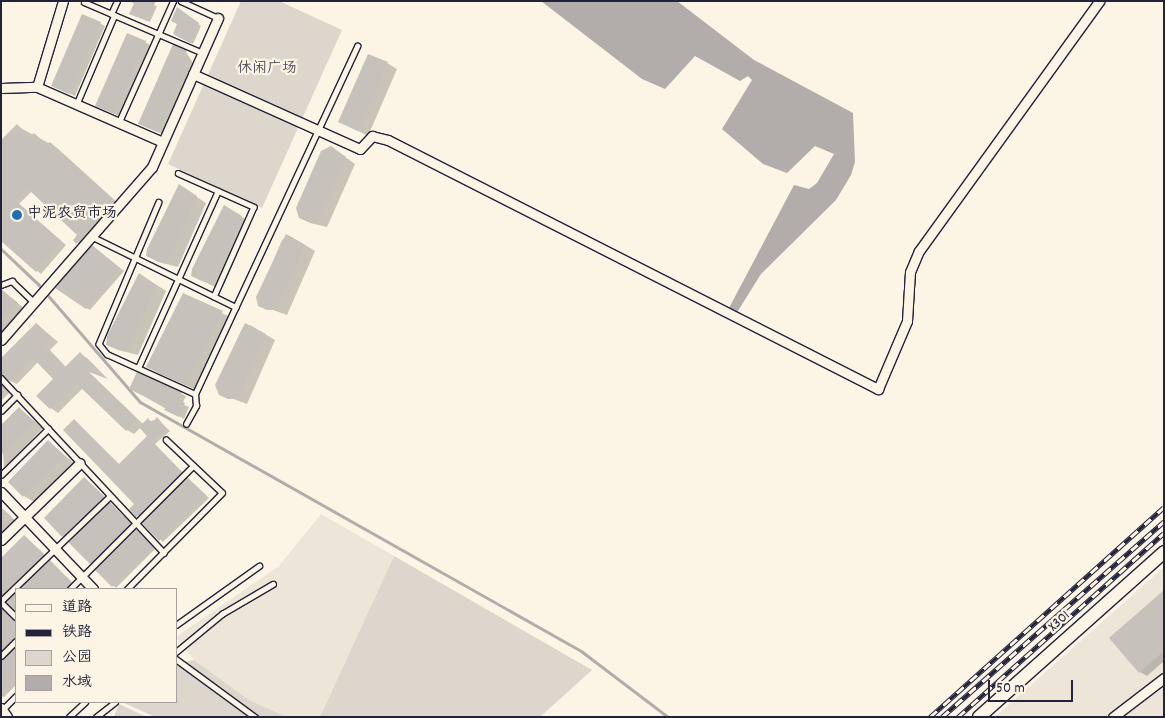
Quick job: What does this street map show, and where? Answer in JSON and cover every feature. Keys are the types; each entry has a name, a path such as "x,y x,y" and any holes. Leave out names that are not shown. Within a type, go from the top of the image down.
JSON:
{"main road":[{"name":"X301","path":"978,717 1164,552"}],"street":[{"path":"37,87 63,1"},
{"path":"193,74 360,149 372,136 388,140 878,389 907,321 910,272 919,251 1100,1"},
{"path":"1,340 26,316 46,285 93,237 143,180 218,18"},
{"path":"1,88 37,87 162,142"},
{"path":"1,540 80,463"},
{"path":"1,492 92,588"},
{"path":"1113,717 1164,678"}],"lane":[{"path":"77,103 113,15 116,1"},
{"path":"119,122 172,1"},
{"path":"181,1 218,18"},
{"path":"84,2 203,53"},
{"path":"186,424 196,406 195,394 357,46"},
{"path":"178,173 254,207 214,297"},
{"path":"138,368 218,191"},
{"path":"159,202 99,344 107,354 195,394"},
{"path":"93,237 133,260 236,307"},
{"path":"1,285 12,282 36,298"},
{"path":"1,378 164,553"},
{"path":"1,411 17,395"},
{"path":"1,475 48,429"},
{"path":"128,588 222,493 166,440"},
{"path":"71,588 193,466"},
{"path":"15,616 1,601 110,496"},
{"path":"178,624 259,566"},
{"path":"178,650 222,614 274,584"},
{"path":"1,656 15,642"},
{"path":"178,660 256,717"},
{"path":"3,712 15,697"},
{"path":"69,717 85,703"},
{"path":"96,717 113,703"}],"shaded area":[{"path":"321,514 394,556 320,717 287,717 249,700 194,660 178,640 178,636 279,566"},
{"path":"1164,567 1164,717 995,717"}],"green space":[{"name":"休闲广场","path":"241,1 279,1 342,30 262,208 168,164"},
{"path":"394,556 592,670 540,717 320,717"},
{"path":"194,660 249,700 287,717 155,717 124,703 178,703 178,664"},
{"path":"119,704 147,717 114,717"}],"water":[{"path":"541,1 677,1 754,60 853,113 855,162 851,175 836,200 761,274 736,314 729,308 794,185 809,189 817,183 834,154 815,146 787,173 763,164 722,129 752,80 748,76 740,81 695,56 665,89 642,79"}],"building":[{"path":"135,1 156,1 147,21 129,14"},
{"path":"177,7 199,23 190,43 173,34 177,24 171,21"},
{"path":"82,14 101,22 69,94 51,86"},
{"path":"127,33 146,41 114,114 95,106"},
{"path":"173,44 187,50 184,57 189,59 157,132 138,124"},
{"path":"368,54 388,62 358,131 338,122"},
{"path":"17,124 30,137 34,133 47,145 50,142 114,201 76,244 73,240 77,235 27,188 15,200 61,241 36,272 1,241 1,140"},
{"path":"331,146 346,157 317,223 308,222 299,218 296,208 321,151"},
{"path":"179,184 197,196 167,262 159,262 146,256 147,249"},
{"path":"224,205 242,216 212,282 204,282 191,276 192,269"},
{"path":"286,234 305,245 276,310 267,310 258,306 256,297"},
{"path":"92,245 120,268 86,309 55,288"},
{"path":"139,273 156,285 128,350 119,350 106,345 107,336"},
{"path":"1,289 18,303 1,320"},
{"path":"183,293 223,311 185,385 146,367"},
{"path":"36,323 52,338 44,346 65,367 80,352 105,378 86,370 137,419 126,431 77,384 50,409 36,396 53,379 32,357 9,381 1,374 1,358"},
{"path":"245,323 266,334 237,399 228,399 219,395 215,385"},
{"path":"137,372 182,392 178,400 185,403 179,417 164,410 167,407 129,389"},
{"path":"19,407 34,422 1,455 1,425"},
{"path":"157,417 167,429 152,442 182,472 136,517 129,509 134,504 63,430 74,419 119,464 147,436 139,427 148,418 152,423"},
{"path":"48,440 64,455 23,497 8,482"},
{"path":"84,477 104,496 62,537 44,518"},
{"path":"187,477 206,495 159,541 142,523"},
{"path":"110,502 130,523 90,564 68,542"},
{"path":"136,529 153,547 112,587 95,570"},
{"path":"24,535 44,554 1,595 1,558"},
{"path":"50,560 71,582 67,588 20,588"},
{"path":"1164,590 1164,651 1139,673 1109,638"},
{"path":"15,593 15,611 6,602"},
{"path":"1,608 15,620 15,638 1,650"},
{"path":"15,647 15,680 1,693 1,660"}],"waterway":[{"path":"1,249 38,284 140,402 581,651 668,717"}],"railway":[{"path":"930,717 1164,507"},
{"path":"942,717 1164,521"},
{"path":"958,717 1164,533"}],"place":[{"name":"中泥农贸市场","path":"17,215"}]}
